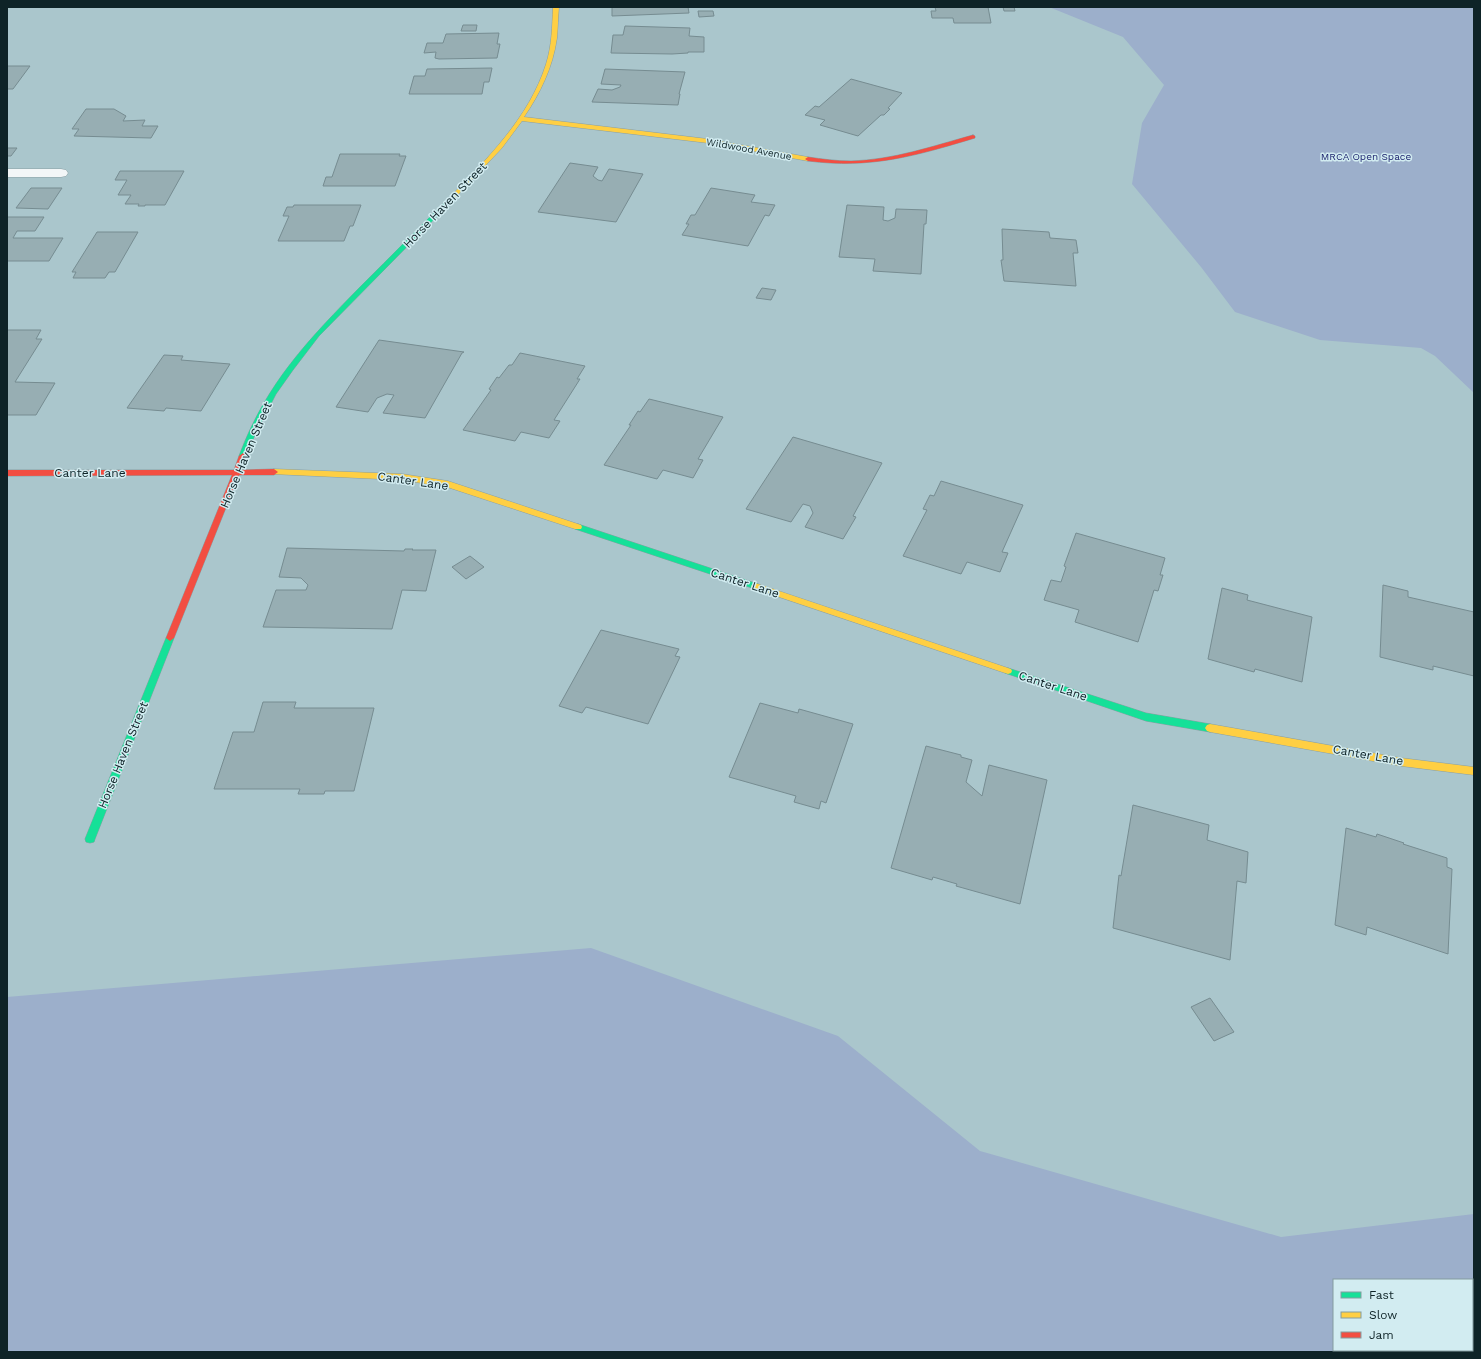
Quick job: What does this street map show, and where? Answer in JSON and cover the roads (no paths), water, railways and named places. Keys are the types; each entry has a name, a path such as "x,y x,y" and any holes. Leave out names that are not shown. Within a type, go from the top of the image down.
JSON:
{"street":[{"name":"Horse Haven Street","path":"90,839 238,473 250,438 272,394 290,368 317,335 494,155 522,119 546,72 557,22 556,7"},
{"name":"Wildwood Avenue","path":"522,119 708,141 832,163 889,160 973,137"},
{"name":"Canter Lane","path":"7,473 291,472 402,477 448,484 1146,717 1401,762 1474,771"}],"lane":[{"path":"7,173 61,173"}],"park label":[{"name":"MRCA Open Space","path":"1366,156"}]}
